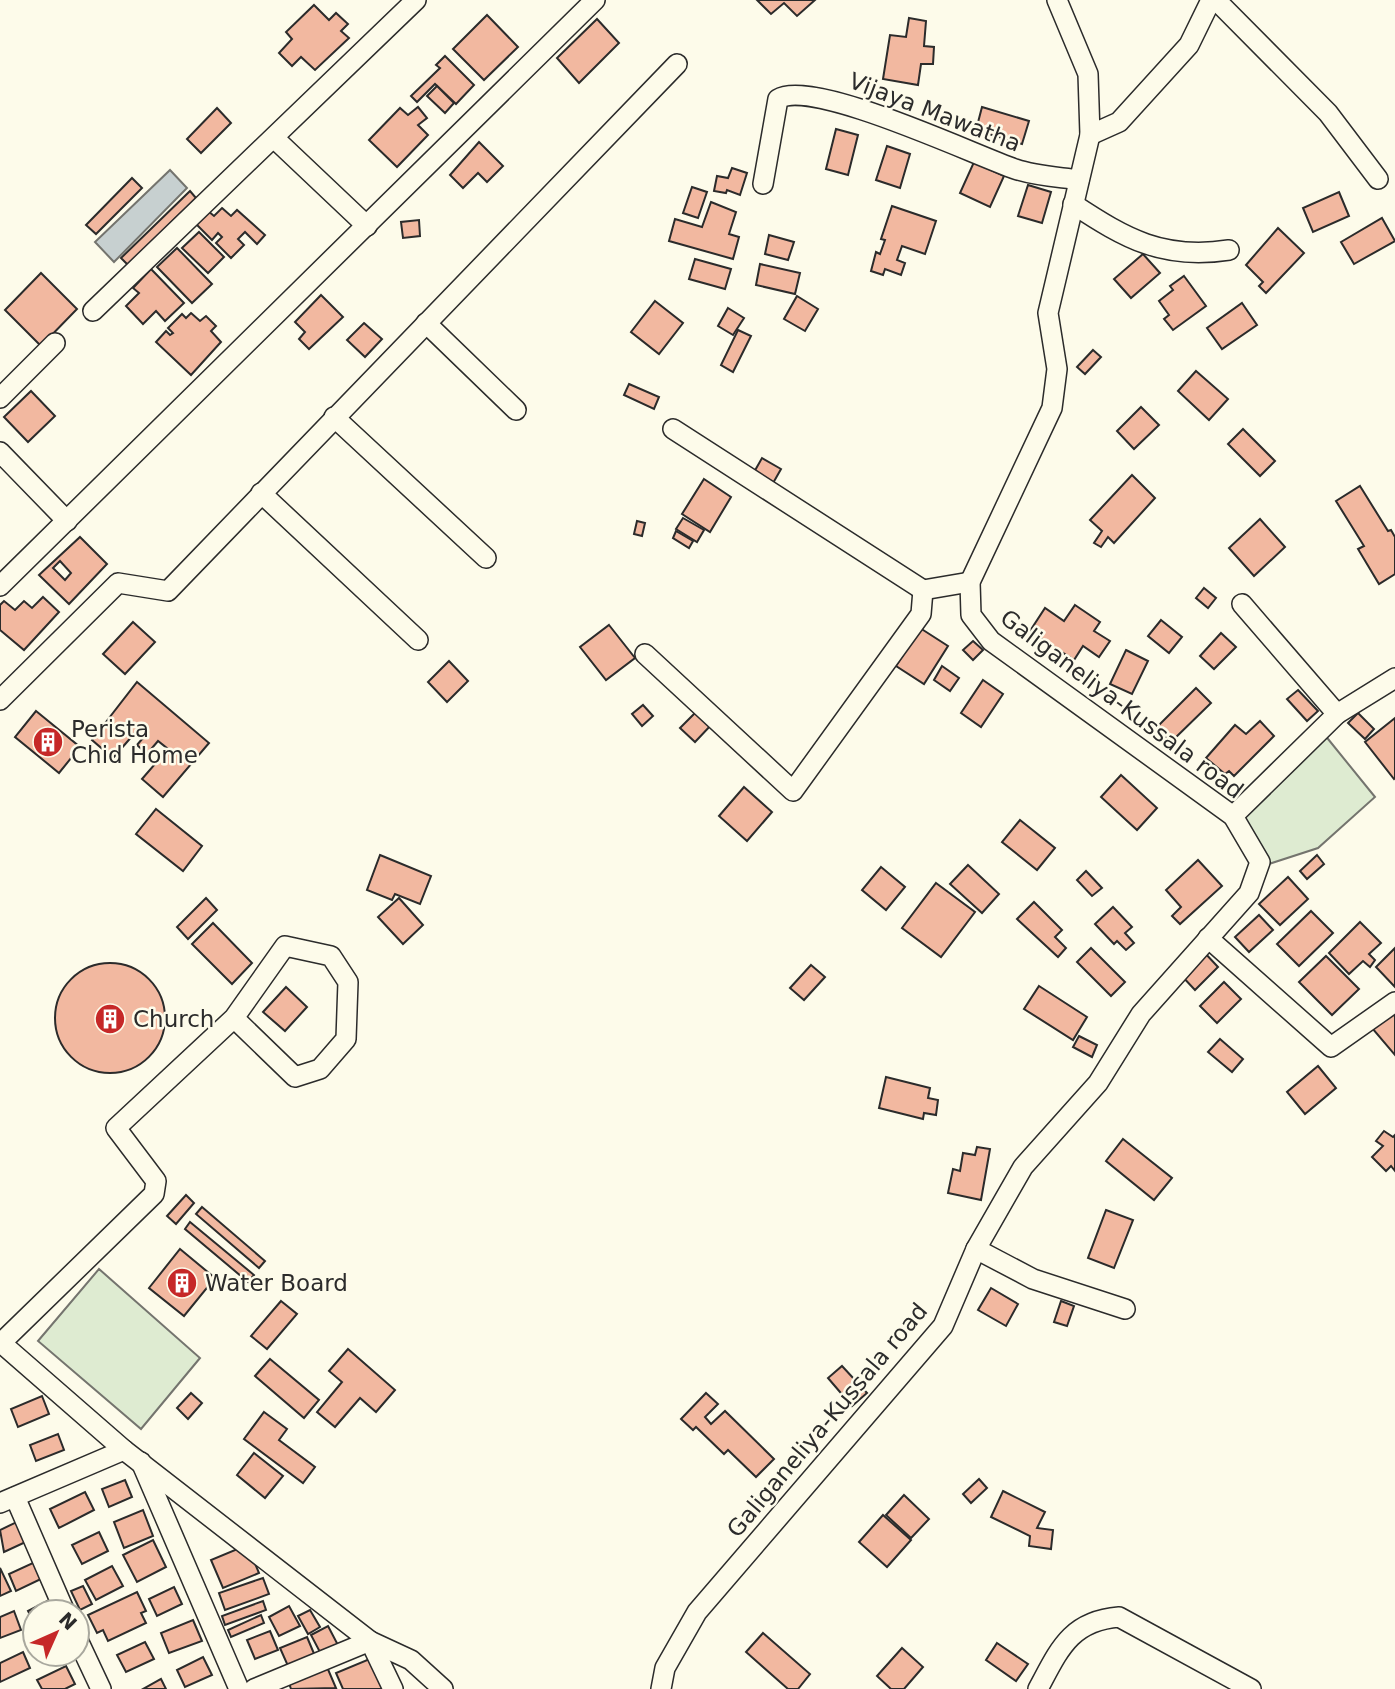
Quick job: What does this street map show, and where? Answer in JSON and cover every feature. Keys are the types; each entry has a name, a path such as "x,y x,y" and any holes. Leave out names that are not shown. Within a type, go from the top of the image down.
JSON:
{"street":[{"path":"93,311 416,0"},
{"path":"0,586 595,0"},
{"name":"Galiganeliya-Kussala road","path":"661,1689 664,1668 697,1612 943,1326 976,1249 1023,1167 1098,1083 1141,1014 1250,893 1260,862 1233,816 991,641 971,615 970,582 1052,408 1057,369 1048,313 1090,135 1088,74 1057,0"},
{"path":"1090,135 1119,122 1189,45 1214,0 1328,113 1378,179"},
{"path":"0,700 118,583 168,591 677,64"},
{"name":"Vijaya Mawatha","path":"763,184 778,99 786,94 834,99 1019,170 1079,180"},
{"path":"274,138 367,226"},
{"path":"1073,204 1136,243 1198,255 1229,250"},
{"path":"426,323 516,410"},
{"path":"0,398 55,343"},
{"path":"334,417 486,558"},
{"path":"673,429 923,590 970,582"},
{"path":"0,452 67,521"},
{"path":"261,493 418,640"},
{"path":"645,654 793,791 921,614 923,590"},
{"path":"1242,604 1337,714"},
{"path":"1233,816 1337,714 1395,678"},
{"path":"1208,938 1331,1047 1395,1002"},
{"path":"234,1018 295,1077 320,1069 346,1040 348,982 331,956 285,946 234,1018 116,1128 156,1181 154,1194 0,1343 124,1450 370,1641 411,1660 443,1689"},
{"path":"976,1249 1033,1279 1125,1309"},
{"path":"58,1598 8,1500 124,1450"},
{"path":"141,1461 239,1689"},
{"path":"1038,1689 1063,1643 1095,1619 1119,1617 1251,1689"},
{"path":"265,1687 370,1641"},
{"path":"370,1641 393,1689"},
{"path":"91,1668 101,1689"}],"green space":[{"path":"1324,734 1375,797 1318,848 1269,864 1242,814"},
{"path":"99,1269 200,1358 141,1429 38,1341"}],"shaded area":[{"path":"170,170 187,188 114,262 95,242"}],"building":[{"path":"757,0 815,0 797,16 784,3 771,14"},
{"path":"314,5 329,20 336,13 348,24 341,31 349,38 315,70 301,57 292,66 279,53 292,39 286,32"},
{"path":"487,15 518,47 484,80 453,49"},
{"path":"909,18 926,21 924,46 934,47 933,64 921,64 918,85 883,79 890,35 906,37"},
{"path":"597,19 619,43 579,83 557,58"},
{"path":"445,56 474,85 456,104 435,84 417,102 411,96 440,68 436,65"},
{"path":"437,86 454,103 445,113 427,96"},
{"path":"418,107 427,118 418,125 428,135 397,167 369,140 400,108 408,115"},
{"path":"982,107 1029,121 1022,144 976,130"},
{"path":"217,108 231,123 201,153 187,139"},
{"path":"836,129 858,135 848,175 826,169"},
{"path":"479,142 503,166 487,182 478,173 463,188 450,175"},
{"path":"887,146 910,154 900,188 876,180"},
{"path":"974,162 1004,176 990,207 960,193"},
{"path":"732,168 747,173 740,195 727,190 726,193 714,191 717,176 728,178"},
{"path":"132,178 142,188 96,234 86,225"},
{"path":"1028,185 1051,192 1042,223 1018,216"},
{"path":"692,187 707,192 698,218 683,213"},
{"path":"190,191 196,198 128,265 121,258"},
{"path":"1339,192 1349,216 1313,232 1303,208"},
{"path":"711,202 736,212 729,234 739,237 733,259 669,241 675,219 702,227"},
{"path":"892,206 936,221 925,254 902,246 897,260 905,263 901,275 885,269 883,275 871,271 876,252 880,254 885,240 881,239"},
{"path":"222,208 231,216 237,210 265,235 257,244 245,232 238,239 244,245 231,258 216,243 222,237 218,233 212,240 196,224 208,211 214,216"},
{"path":"1382,218 1395,241 1354,264 1341,242"},
{"path":"419,220 420,236 403,238 401,222"},
{"path":"1278,228 1304,253 1266,293 1259,286 1263,282 1246,265"},
{"path":"199,232 224,257 208,273 182,248"},
{"path":"769,235 794,242 788,260 765,254"},
{"path":"177,248 212,284 192,303 157,267"},
{"path":"1143,254 1160,273 1131,298 1114,279"},
{"path":"695,259 731,269 725,289 689,279"},
{"path":"760,264 800,273 795,294 756,285"},
{"path":"151,269 184,303 165,321 156,311 143,324 126,306 139,293 133,288"},
{"path":"41,273 77,309 41,346 5,310"},
{"path":"1184,276 1206,306 1173,330 1164,319 1169,315 1159,301 1173,290 1170,286"},
{"path":"321,295 343,317 309,349 299,339 305,332 295,322"},
{"path":"797,296 818,309 805,331 784,319"},
{"path":"655,301 683,323 659,354 631,332"},
{"path":"1242,303 1257,325 1222,349 1207,328"},
{"path":"728,308 744,318 733,335 718,326"},
{"path":"191,313 200,321 206,316 216,326 211,331 221,342 191,375 156,342 166,331 170,335 173,333 168,328 182,314 186,318"},
{"path":"364,323 382,339 365,357 347,340"},
{"path":"738,330 751,336 733,372 721,365"},
{"path":"1093,350 1101,357 1085,374 1077,367"},
{"path":"1196,371 1228,399 1209,420 1178,391"},
{"path":"629,384 659,397 654,409 624,395"},
{"path":"31,391 55,416 28,442 4,417"},
{"path":"1141,407 1159,425 1134,449 1117,431"},
{"path":"1243,429 1275,461 1260,476 1228,444"},
{"path":"762,458 781,469 772,485 753,474"},
{"path":"1132,475 1155,498 1114,543 1108,537 1101,547 1094,543 1102,531 1090,520"},
{"path":"704,479 731,497 710,532 682,514"},
{"path":"1360,486 1388,531 1391,530 1395,537 1395,574 1379,584 1358,549 1364,546 1336,501"},
{"path":"683,518 704,530 697,542 676,529"},
{"path":"1260,519 1285,547 1254,576 1229,548"},
{"path":"637,521 645,523 642,536 634,534"},
{"path":"676,531 693,541 689,548 673,538"},
{"path":"80,537 107,564 69,604 39,575","holes":["60,561 71,573 65,580 53,568"]},
{"path":"1204,588 1216,598 1208,608 1196,598"},
{"path":"43,597 59,612 24,650 0,630 0,605 4,601 15,610 24,601 32,608"},
{"path":"1075,605 1100,622 1094,631 1110,641 1099,657 1083,646 1074,660 1030,631 1045,608 1064,621"},
{"path":"1161,620 1182,637 1169,653 1148,636"},
{"path":"133,622 155,642 125,674 103,654"},
{"path":"609,625 635,658 606,680 580,647"},
{"path":"920,628 948,646 924,684 896,666"},
{"path":"1221,633 1236,647 1214,669 1200,656"},
{"path":"973,641 983,650 973,660 963,650"},
{"path":"1126,650 1148,661 1132,694 1110,684"},
{"path":"449,661 468,681 447,702 428,682"},
{"path":"942,666 959,678 950,691 934,680"},
{"path":"983,680 1003,694 981,727 961,713"},
{"path":"137,682 209,743 163,797 142,779 168,749 158,741 147,754 137,745 148,732 141,726 113,758 92,740"},
{"path":"1196,688 1211,703 1171,742 1157,727"},
{"path":"1298,690 1318,711 1307,721 1287,699"},
{"path":"643,705 653,716 642,726 632,714"},
{"path":"699,709 713,723 695,742 680,728"},
{"name":"Perista Chid Home","path":"36,711 80,747 59,773 15,737"},
{"path":"1358,713 1374,729 1365,739 1348,723"},
{"path":"1395,718 1395,778 1394,779 1365,742"},
{"path":"1260,721 1274,736 1234,776 1229,771 1225,774 1206,758 1235,725 1246,734"},
{"path":"1121,775 1157,808 1137,830 1101,797"},
{"path":"744,787 772,812 747,841 719,816"},
{"path":"156,809 202,846 183,871 136,834"},
{"path":"1020,820 1055,848 1037,870 1002,842"},
{"path":"380,855 431,876 420,904 395,894 392,900 367,890"},
{"path":"1317,855 1324,864 1307,879 1300,871"},
{"path":"1198,860 1222,886 1180,924 1172,916 1181,907 1166,890"},
{"path":"968,865 999,894 982,913 950,884"},
{"path":"881,867 905,887 886,910 862,890"},
{"path":"1086,871 1102,888 1092,896 1077,880"},
{"path":"1288,877 1308,899 1280,925 1259,904"},
{"path":"936,883 975,912 941,957 902,928"},
{"path":"206,898 217,910 188,939 177,927"},
{"path":"399,898 423,925 403,944 378,917"},
{"path":"1034,902 1062,930 1055,937 1066,948 1058,957 1017,919"},
{"path":"1113,907 1132,927 1125,933 1134,943 1126,950 1117,941 1114,944 1095,924"},
{"path":"1311,911 1333,933 1299,966 1277,944"},
{"path":"1259,915 1273,930 1249,952 1235,937"},
{"path":"1360,922 1381,943 1369,954 1375,960 1370,967 1363,961 1349,974 1329,953"},
{"path":"213,923 252,963 232,984 192,944"},
{"path":"1091,948 1125,982 1111,996 1077,962"},
{"path":"1395,948 1395,987 1376,967"},
{"path":"1203,951 1218,967 1195,990 1180,974"},
{"path":"1326,956 1359,989 1332,1015 1299,982"},
{"name":"Church","path":"110,963 131,967 149,979 161,997 165,1018 161,1039 149,1057 131,1069 110,1073 89,1069 71,1057 59,1039 55,1018 59,997 71,979 89,967"},
{"path":"811,965 825,977 804,1000 790,988"},
{"path":"1224,982 1241,999 1217,1023 1200,1006"},
{"path":"1039,986 1087,1017 1073,1040 1024,1009"},
{"path":"286,987 307,1007 285,1031 263,1012"},
{"path":"1395,1013 1395,1055 1372,1028"},
{"path":"1079,1036 1097,1045 1092,1057 1073,1047"},
{"path":"1220,1039 1243,1059 1232,1072 1208,1052"},
{"path":"1318,1066 1336,1088 1305,1114 1287,1092"},
{"path":"886,1077 930,1088 928,1098 938,1100 936,1115 924,1113 923,1119 879,1108"},
{"path":"1384,1131 1393,1137 1395,1135 1395,1171 1391,1166 1386,1171 1372,1157 1383,1146 1376,1141"},
{"path":"1123,1139 1172,1178 1154,1200 1106,1161"},
{"path":"977,1147 990,1149 981,1200 948,1193 953,1169 960,1171 963,1153 975,1155"},
{"name":"Water Board","path":"186,1195 194,1203 176,1224 167,1216"},
{"name":"Water Board","path":"202,1207 265,1261 259,1268 196,1214"},
{"path":"1106,1210 1133,1220 1114,1268 1088,1258"},
{"name":"Water Board","path":"190,1222 254,1275 248,1282 185,1229"},
{"name":"Water Board","path":"180,1249 215,1278 184,1316 149,1288"},
{"path":"991,1288 1018,1304 1006,1326 978,1310"},
{"name":"Water Board","path":"281,1301 297,1314 267,1349 251,1336"},
{"path":"1061,1301 1074,1306 1067,1326 1054,1322"},
{"path":"348,1349 395,1390 376,1412 360,1398 335,1427 317,1412 342,1382 329,1371"},
{"path":"270,1359 319,1400 304,1418 255,1376"},
{"path":"842,1366 867,1393 852,1406 828,1378"},
{"path":"191,1393 202,1403 188,1419 177,1408"},
{"path":"706,1393 718,1404 705,1417 711,1424 725,1411 774,1459 756,1477 728,1450 724,1454 696,1427 693,1430 681,1419"},
{"path":"42,1396 49,1414 18,1427 11,1409"},
{"path":"264,1412 287,1429 279,1440 315,1467 303,1483 244,1439"},
{"path":"58,1434 64,1450 36,1461 30,1445"},
{"path":"254,1453 283,1476 265,1498 237,1475"},
{"path":"979,1479 987,1488 971,1503 963,1494"},
{"path":"125,1480 132,1497 109,1507 102,1489"},
{"path":"1003,1491 1045,1512 1037,1528 1053,1530 1051,1549 1029,1546 1030,1536 991,1517"},
{"path":"85,1492 94,1510 59,1528 50,1509"},
{"path":"904,1495 929,1519 911,1538 886,1515"},
{"path":"143,1510 153,1536 124,1548 114,1522"},
{"path":"883,1515 911,1540 887,1567 859,1542"},
{"path":"21,1520 30,1540 4,1552 0,1530"},
{"path":"99,1532 108,1551 82,1564 72,1545"},
{"path":"153,1540 166,1567 137,1582 123,1555"},
{"path":"247,1545 259,1573 223,1588 211,1560"},
{"path":"35,1562 43,1578 16,1591 9,1574"},
{"path":"112,1566 123,1586 96,1600 85,1580"},
{"path":"0,1568 11,1591 0,1596"},
{"path":"263,1578 269,1594 225,1610 219,1593"},
{"path":"83,1586 89,1598 74,1598 71,1591"},
{"path":"174,1587 182,1604 157,1616 149,1599"},
{"path":"137,1592 146,1611 141,1613 146,1623 108,1641 103,1630 97,1633 91,1621 91,1614"},
{"path":"263,1601 266,1610 225,1625 222,1616"},
{"path":"289,1606 300,1626 279,1636 269,1617"},
{"path":"310,1610 320,1627 308,1634 298,1616"},
{"path":"14,1611 21,1630 0,1638 0,1617"},
{"path":"261,1615 264,1623 231,1637 228,1630"},
{"path":"193,1620 202,1641 169,1653 161,1633"},
{"path":"328,1626 339,1647 322,1656 311,1635"},
{"path":"270,1631 278,1650 255,1659 247,1640"},
{"path":"763,1633 810,1674 798,1689 788,1689 746,1652"},
{"path":"307,1637 315,1656 288,1666 280,1648"},
{"path":"145,1642 154,1659 126,1672 117,1655"},
{"path":"997,1643 1028,1664 1016,1681 986,1660"},
{"path":"902,1648 923,1667 904,1689 891,1689 877,1676"},
{"path":"21,1653 21,1668 30,1668 0,1682 0,1663"},
{"path":"203,1657 212,1675 185,1687 177,1670"},
{"path":"372,1658 384,1689 343,1689 336,1673"},
{"path":"327,1667 336,1688 291,1689 289,1683"},
{"path":"67,1668 75,1684 65,1689 42,1689 37,1680"},
{"path":"161,1679 166,1689 143,1689"}],"place":[{"name":"Perista Chid Home","path":"48,742"},
{"name":"Church","path":"110,1019"},
{"name":"Water Board","path":"182,1283"}]}
